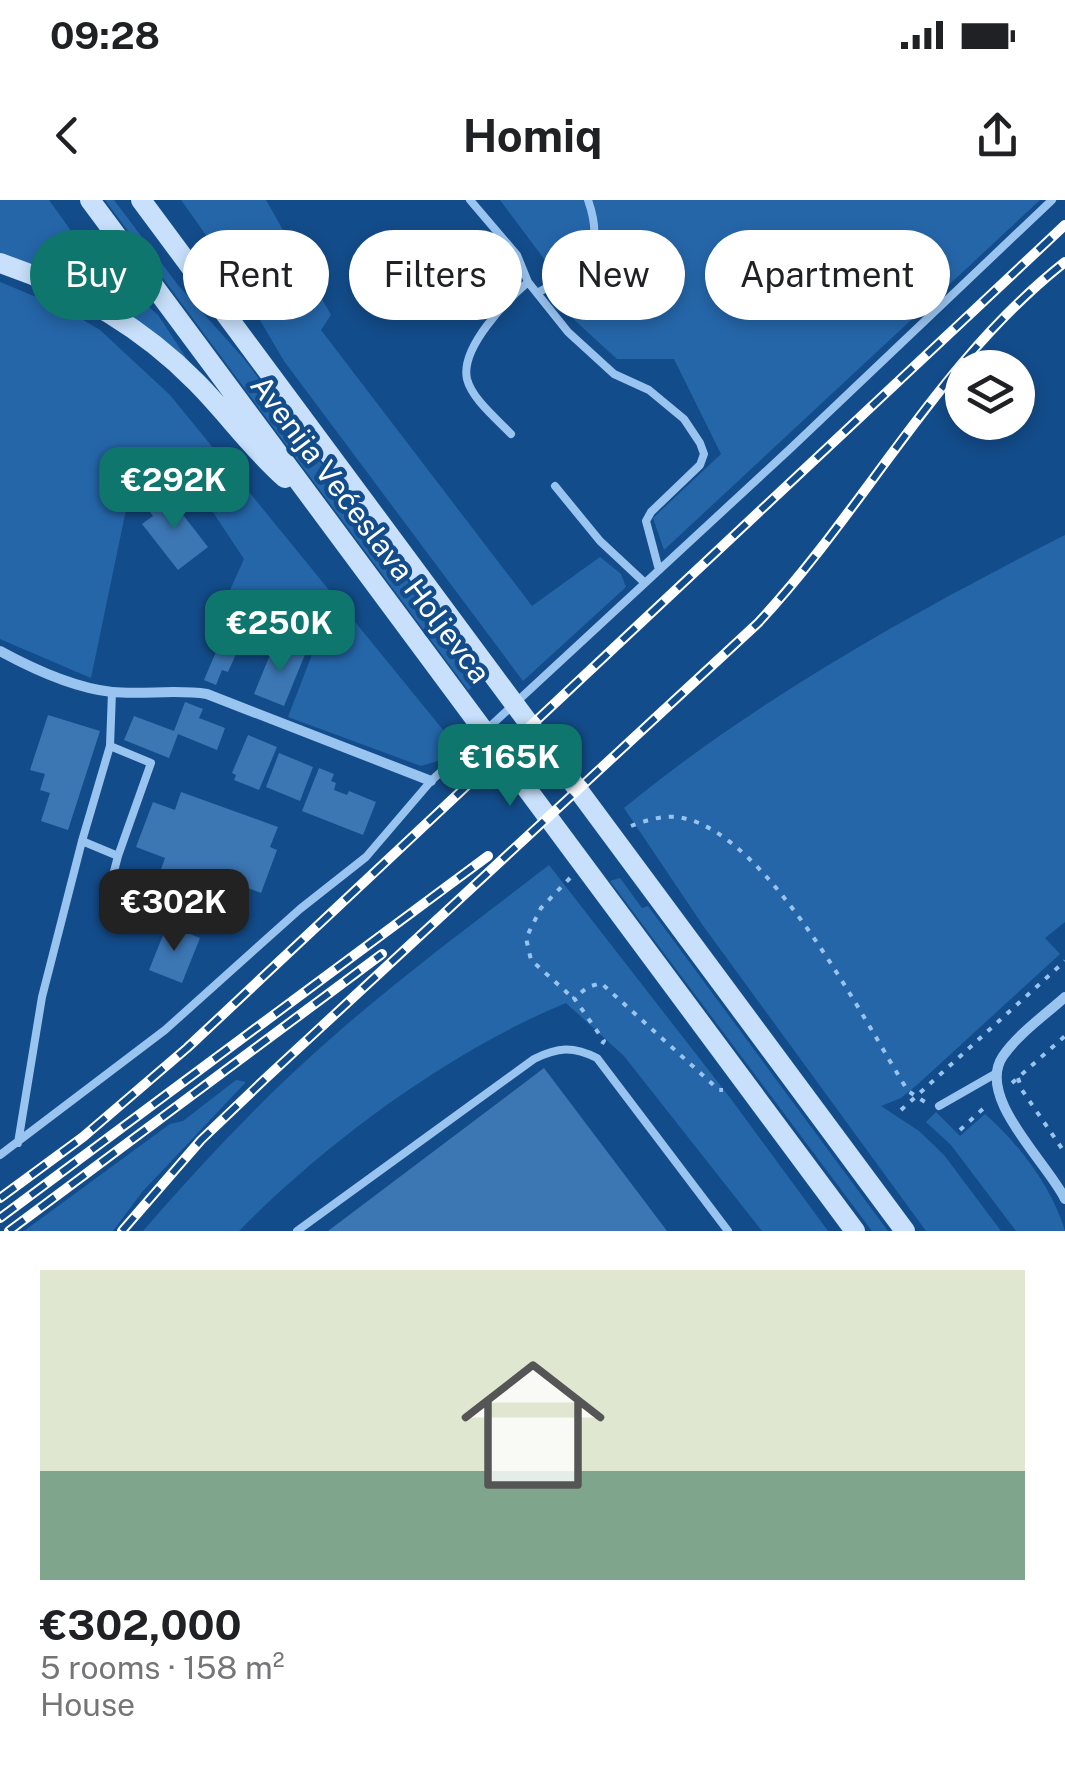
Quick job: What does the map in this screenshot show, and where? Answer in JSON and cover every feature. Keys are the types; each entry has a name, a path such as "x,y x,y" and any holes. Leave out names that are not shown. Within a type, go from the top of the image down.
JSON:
{"main road":[{"name":"Avenija Većeslava Holjevca","path":"90,200 855,1231"},
{"name":"Avenija Većeslava Holjevca","path":"141,200 905,1231"},
{"path":"0,263 73,293 130,326 179,364 256,451 314,502"}],"street":[{"path":"0,651 68,681 112,692 183,690 207,694 431,781"},
{"path":"1065,997 1008,1048 995,1074 998,1096 1065,1199"}],"lane":[{"path":"470,200 517,255 528,282 568,332 614,374 649,390 684,419 700,442 704,454 700,465 646,521 659,570"},
{"path":"536,293 579,270 586,260 592,248 593,213 588,200"},
{"path":"0,1155 165,1030 300,909 366,857 431,781 1052,200"},
{"path":"511,434 468,382 466,362 473,346 528,282"},
{"path":"555,486 574,514 645,583"},
{"path":"18,1143 42,996 110,746 112,692"},
{"path":"110,746 151,763 118,856 104,910 150,930"},
{"path":"82,841 118,856"},
{"path":"298,1231 534,1059 554,1049 578,1048 597,1058 728,1231"},
{"path":"939,1106 995,1074"}],"path":[{"path":"747,855 781,892 914,1097 939,1106"},
{"path":"901,1110 1065,961"},
{"path":"597,1058 604,1041 574,998 588,987 602,984 718,1090 726,1090 715,1075"},
{"path":"1065,1036 1018,1078 1065,1153"},
{"path":"960,1130 980,1112"}],"shaded area":[{"path":"0,200 49,200 70,230 30,230 30,264 0,254"},
{"path":"105,200 114,200 137,230 127,230"},
{"path":"181,200 266,200 283,230 202,230"},
{"path":"500,200 1040,200 950,284 950,230 705,230 705,320 911,320 664,550 653,518 721,454 674,359 617,359 574,320 685,320 685,230 542,230 542,256"},
{"path":"163,265 183,291 183,305 163,278"},
{"path":"0,282 30,294 30,320 83,320 100,330 170,395 457,747 441,760 421,766 288,717 321,631 230,590 244,559 171,449 137,457 91,678 0,639"},
{"path":"135,320 161,320 187,359"},
{"path":"194,320 209,320 245,360 457,648 455,654 476,685 468,690"},
{"path":"260,320 328,320 321,330 532,606 600,557 621,574 626,587 523,681 284,361"},
{"path":"1065,535 1065,922 1045,938 1060,954 918,1084 901,1098 881,1106 919,1131 944,1155 1001,1231 926,1231 704,927 624,808 782,694 950,595"},
{"path":"549,865 828,1231 762,1231 624,1056 566,1003 478,1046 392,1102 310,1165 239,1231 143,1231 304,1062 410,972"},
{"path":"620,878 642,908 648,906 888,1231 872,1231 610,881"},
{"path":"236,1080 246,1082 142,1192 113,1231 24,1231 170,1124 183,1121"},
{"path":"936,1112 960,1136 985,1114 1033,1167 1052,1198 1065,1231 1016,1231 951,1145 926,1122"}],"building":[{"path":"166,493 208,547 178,570 142,524 153,516 147,508"},
{"path":"238,598 280,614 267,646 241,635 238,644 222,638"},
{"path":"221,640 226,642 223,648 236,654 228,672 222,670 216,685 204,680"},
{"path":"285,643 306,652 284,706 254,694 269,657 279,661"},
{"path":"185,702 203,709 199,718 225,728 217,750 178,734 169,758 124,740 134,716 174,731"},
{"path":"48,715 100,731 68,830 41,821 50,793 40,790 45,774 30,770"},
{"path":"248,735 277,747 259,790 234,780 236,775 232,773"},
{"path":"279,753 313,767 300,801 266,787"},
{"path":"319,768 334,774 334,790 347,795 349,791 376,802 363,835 302,811"},
{"path":"181,792 278,827 270,847 277,850 261,893 200,870 189,898 155,886 165,858 136,847 153,802 175,810"},
{"path":"167,925 200,938 182,983 149,970"},
{"path":"544,1068 667,1231 328,1231"}],"railway":[{"path":"0,1198 83,1137 187,1048 1065,225"},
{"path":"122,1231 201,1140 758,623 834,532 979,344 1065,262"},
{"path":"0,1218 488,856"},
{"path":"9,1231 382,954"}]}
